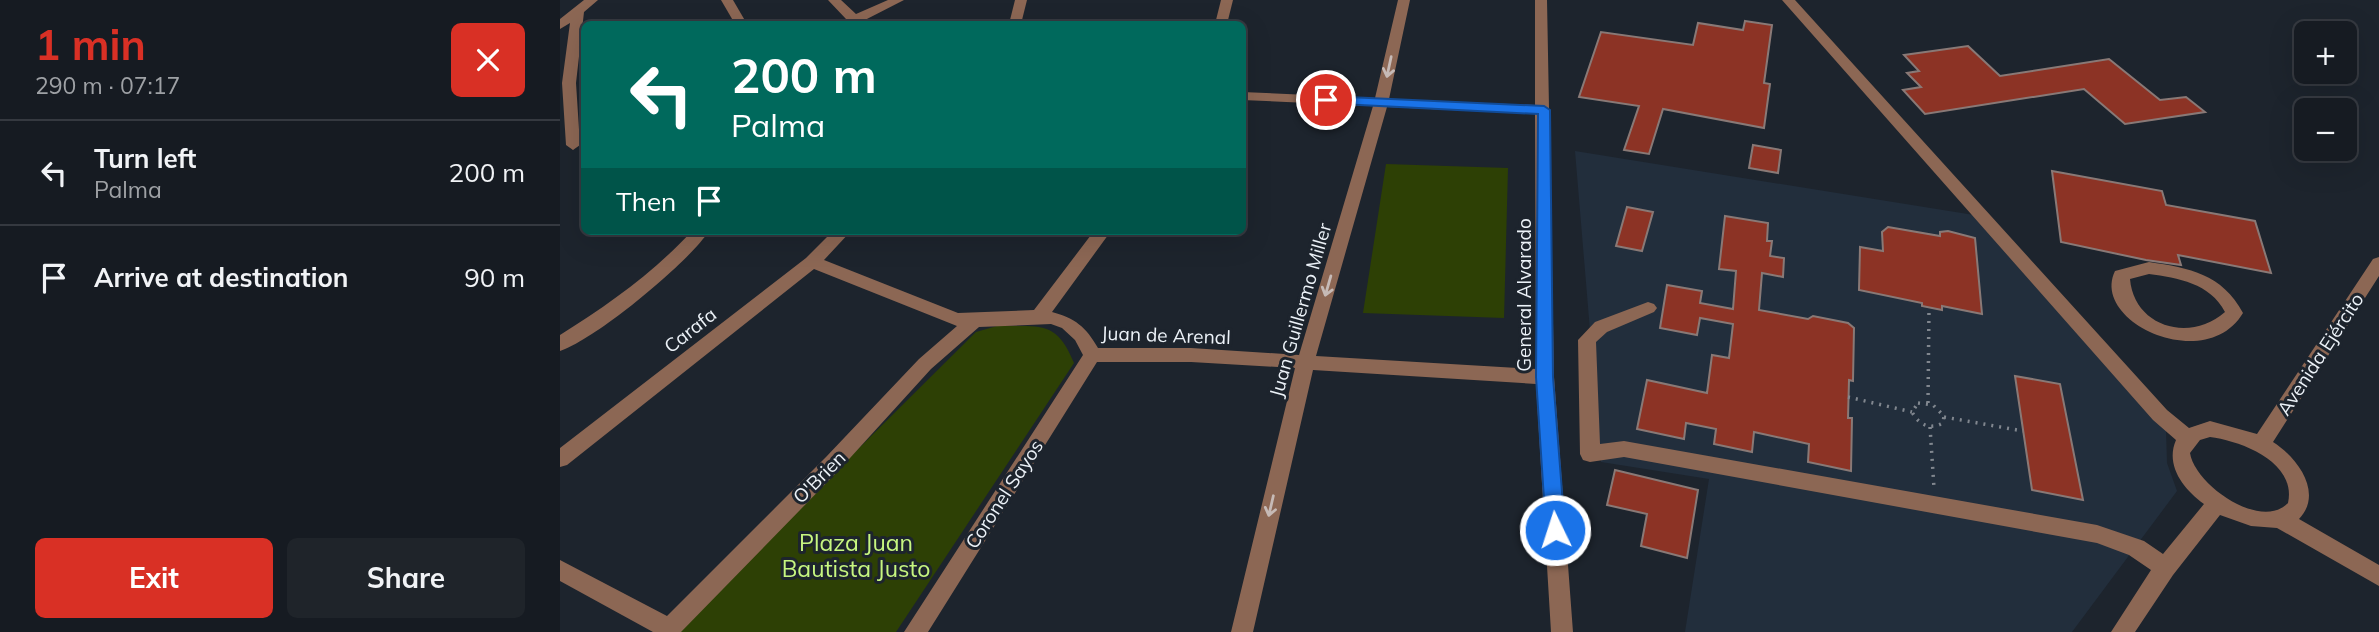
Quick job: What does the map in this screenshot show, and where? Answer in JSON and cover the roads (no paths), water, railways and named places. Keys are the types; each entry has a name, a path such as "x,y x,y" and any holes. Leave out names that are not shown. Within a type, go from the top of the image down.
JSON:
{"street":[{"path":"560,25 592,0"},
{"path":"727,0 739,21"},
{"path":"834,0 851,21"},
{"path":"857,21 899,0"},
{"path":"880,21 899,0"},
{"path":"1016,21 1021,0"},
{"path":"1222,21 1227,0"},
{"name":"Juan Guillermo Miller","path":"1242,632 1305,364 1381,103 1404,0"},
{"name":"General Alvarado","path":"1541,0 1545,377 1562,632"},
{"path":"1788,0 2151,405 2186,438"},
{"path":"572,145 565,83 578,11"},
{"path":"1246,96 1544,110"},
{"path":"560,344 645,288 698,235"},
{"name":"Carafa","path":"560,459 812,262 839,235"},
{"path":"1040,315 1100,235"},
{"name":"Juan de Arenal","path":"812,262 956,319 973,322 1040,315 1064,321 1088,342 1092,355 1191,355 1545,377"},
{"name":"Avenida Ejército","path":"2261,444 2379,263"},
{"path":"2149,268 2168,270 2195,277 2214,287 2228,299 2234,313 2228,321 2199,336 2184,337 2153,328 2137,316 2126,301 2120,284 2121,275 2149,268"},
{"path":"1648,308 1601,327 1587,340 1590,454 1624,449 2097,534 2136,548 2165,568"},
{"name":"O'Brien","path":"667,630 834,463 925,364 973,322"},
{"name":"Coronel Sayos","path":"915,632 1092,355"},
{"path":"2210,429 2244,436 2261,444 2292,472 2300,488 2300,501 2294,512 2280,518 2249,517 2217,503 2187,475 2181,461 2180,448 2186,438 2210,429"},
{"path":"2122,632 2165,568 2217,503"},
{"path":"2280,518 2379,576"},
{"path":"560,570 667,630"}],"park label":[{"name":"Plaza Juan Bautista Justo","path":"856,556"}]}
